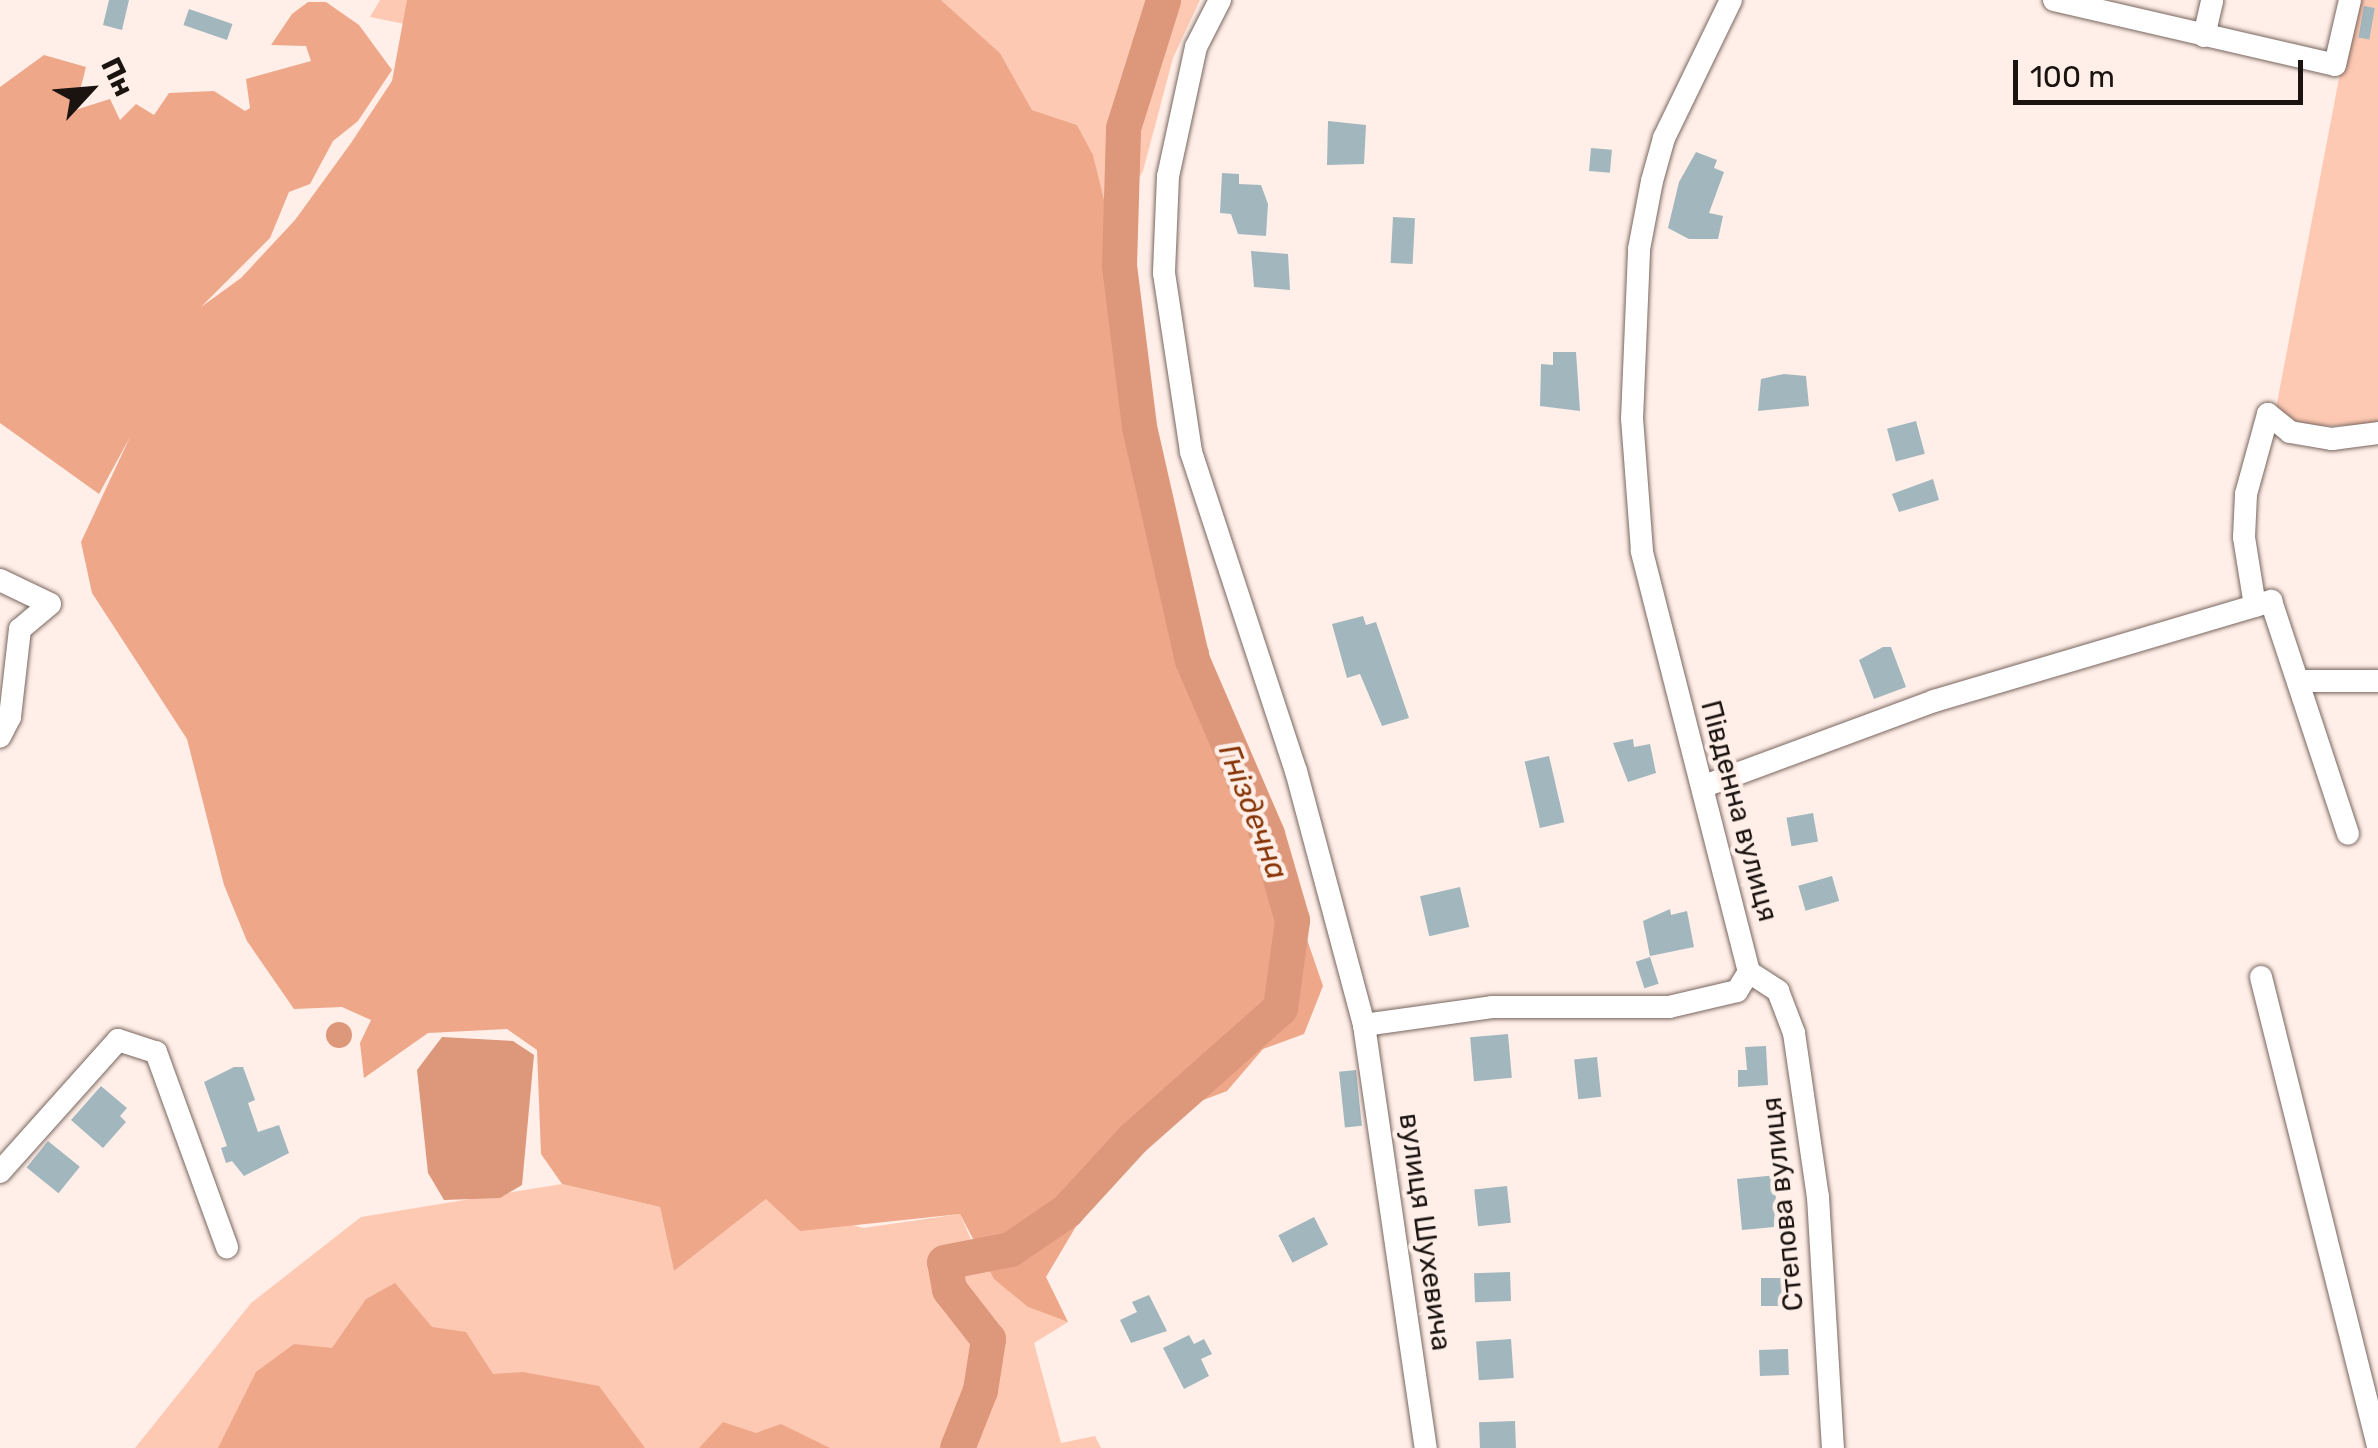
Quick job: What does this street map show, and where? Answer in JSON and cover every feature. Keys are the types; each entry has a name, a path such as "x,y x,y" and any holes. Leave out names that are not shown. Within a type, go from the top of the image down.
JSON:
{"street":[{"name":"вулиця Шухевича","path":"1220,0 1196,47 1168,176 1164,273 1191,452 1296,772 1364,1025 1426,1448"},
{"name":"Південна вулиця","path":"1731,0 1664,138 1639,272 1632,419 1642,551 1706,785 1750,972"},
{"path":"2054,0 2335,65 2350,0"},
{"path":"2204,36 2212,0"},
{"path":"2255,606 2244,538 2246,494 2268,414 2290,432 2332,438 2378,433"},
{"path":"0,580 50,604 20,630 10,718 0,737"},
{"path":"1706,785 1934,701 2271,601 2348,834"},
{"path":"2298,682 2378,680"},
{"path":"1364,1025 1492,1008 1669,1007 1737,991 1750,972"},
{"name":"Степова вулиця","path":"1750,972 1778,991 1794,1032 1818,1196 1833,1448"},
{"path":"2260,978 2378,1448"},
{"path":"0,1172 118,1040 156,1052 227,1247"}],"shaded area":[{"path":"380,0 407,0 405,24 370,17"},
{"path":"407,0 941,0 1000,53 1032,110 1077,125 1093,155 1111,228 1113,347 1144,514 1162,569 1193,613 1209,651 1207,708 1228,750 1249,767 1249,828 1282,867 1323,986 1304,1034 1263,1049 1227,1091 1198,1102 1094,1196 1046,1277 1068,1322 1028,1307 994,1279 960,1214 800,1231 766,1199 674,1271 660,1207 562,1184 541,1154 537,1050 507,1029 428,1033 364,1078 360,1043 371,1020 342,1007 294,1009 247,941 224,885 187,739 92,593 81,542 130,437 99,494 0,423 0,87 44,55 86,67 75,110 110,99 120,120 136,104 154,115 169,93 214,91 245,111 250,108 246,79 311,61 306,46 271,45 292,14 308,2 326,2 359,25 392,70 358,121 333,141 310,184 289,192 270,238 201,307 241,278 295,220 351,143 392,81"},
{"path":"941,0 1200,0 1173,58 1143,171 1111,228 1093,156 1077,125 1032,110 1000,53"},
{"path":"2354,0 2378,0 2378,425 2293,426 2276,408"},
{"path":"339,1022 348,1026 352,1035 348,1044 339,1048 330,1044 326,1035 330,1026"},
{"path":"442,1037 513,1041 534,1055 522,1185 500,1198 444,1200 428,1173 417,1070"},
{"path":"562,1184 660,1207 674,1271 766,1199 863,1228 960,1214 976,1251 1028,1307 1068,1322 1034,1343 1061,1443 1095,1436 1101,1448 135,1448 251,1303 361,1217"},
{"path":"395,1283 432,1327 466,1332 493,1374 523,1372 599,1386 645,1448 218,1448 256,1372 294,1344 332,1348 366,1299"},
{"path":"723,1422 756,1433 781,1424 830,1448 699,1448"}],"building":[{"path":"109,0 129,0 122,30 103,25"},
{"path":"2364,6 2375,8 2369,39 2358,38"},
{"path":"189,9 232,24 227,40 183,25"},
{"path":"1328,121 1366,125 1364,164 1327,165"},
{"path":"1591,148 1612,150 1610,173 1589,171"},
{"path":"1696,152 1717,160 1714,168 1724,172 1709,213 1723,216 1718,239 1689,239 1668,228 1679,182"},
{"path":"1222,173 1239,174 1239,184 1261,185 1268,204 1266,236 1238,234 1231,214 1220,213"},
{"path":"1393,217 1415,218 1413,264 1391,263"},
{"path":"1251,251 1288,254 1290,290 1254,287"},
{"path":"1553,352 1576,352 1580,411 1540,406 1541,364 1553,365"},
{"path":"1784,374 1806,376 1809,406 1758,411 1761,379"},
{"path":"1916,421 1925,454 1896,462 1887,429"},
{"path":"1933,479 1939,500 1899,512 1892,494"},
{"path":"1363,616 1366,625 1376,622 1409,718 1382,726 1360,674 1347,678 1332,624"},
{"path":"1883,647 1891,647 1906,687 1874,699 1859,660"},
{"path":"1633,739 1634,747 1650,744 1656,773 1628,782 1613,743"},
{"path":"1549,756 1564,822 1540,828 1525,762"},
{"path":"1813,813 1818,842 1791,846 1786,818"},
{"path":"1832,876 1839,901 1806,911 1798,886"},
{"path":"1460,887 1469,927 1429,936 1420,896"},
{"path":"1670,909 1671,915 1687,911 1694,947 1650,956 1643,921"},
{"path":"1650,957 1659,984 1644,988 1636,962"},
{"path":"1508,1034 1512,1078 1474,1081 1470,1037"},
{"path":"1766,1046 1768,1085 1738,1087 1738,1070 1747,1070 1745,1047"},
{"path":"1597,1057 1601,1097 1578,1099 1574,1059"},
{"path":"234,1067 243,1067 255,1100 248,1103 258,1132 279,1125 289,1153 244,1176 232,1161 226,1163 221,1148 227,1146 204,1082"},
{"path":"1356,1070 1362,1126 1345,1127 1339,1072"},
{"path":"101,1086 127,1108 120,1116 126,1122 103,1148 71,1120"},
{"path":"48,1141 80,1167 58,1193 27,1167"},
{"path":"1777,1175 1774,1227 1742,1230 1737,1179"},
{"path":"1507,1186 1511,1223 1478,1226 1474,1189"},
{"path":"1314,1217 1328,1245 1292,1263 1278,1235"},
{"path":"1510,1272 1511,1301 1475,1302 1474,1273"},
{"path":"1761,1278 1787,1278 1787,1306 1761,1306"},
{"path":"1149,1295 1167,1331 1131,1343 1120,1320 1137,1312 1132,1302"},
{"path":"1189,1335 1194,1344 1204,1339 1212,1354 1201,1359 1209,1376 1184,1389 1163,1348"},
{"path":"1511,1339 1514,1378 1479,1380 1476,1341"},
{"path":"1788,1349 1789,1375 1760,1376 1759,1350"},
{"path":"1515,1421 1516,1448 1480,1448 1479,1422"}],"waterway":[{"name":"Гніздечна","path":"957,1448 980,1390 988,1339 949,1289 944,1262 1010,1249 1066,1211 1133,1138 1280,1008 1292,920 1267,834 1192,660 1139,426 1119,265 1123,128 1163,0"}]}
